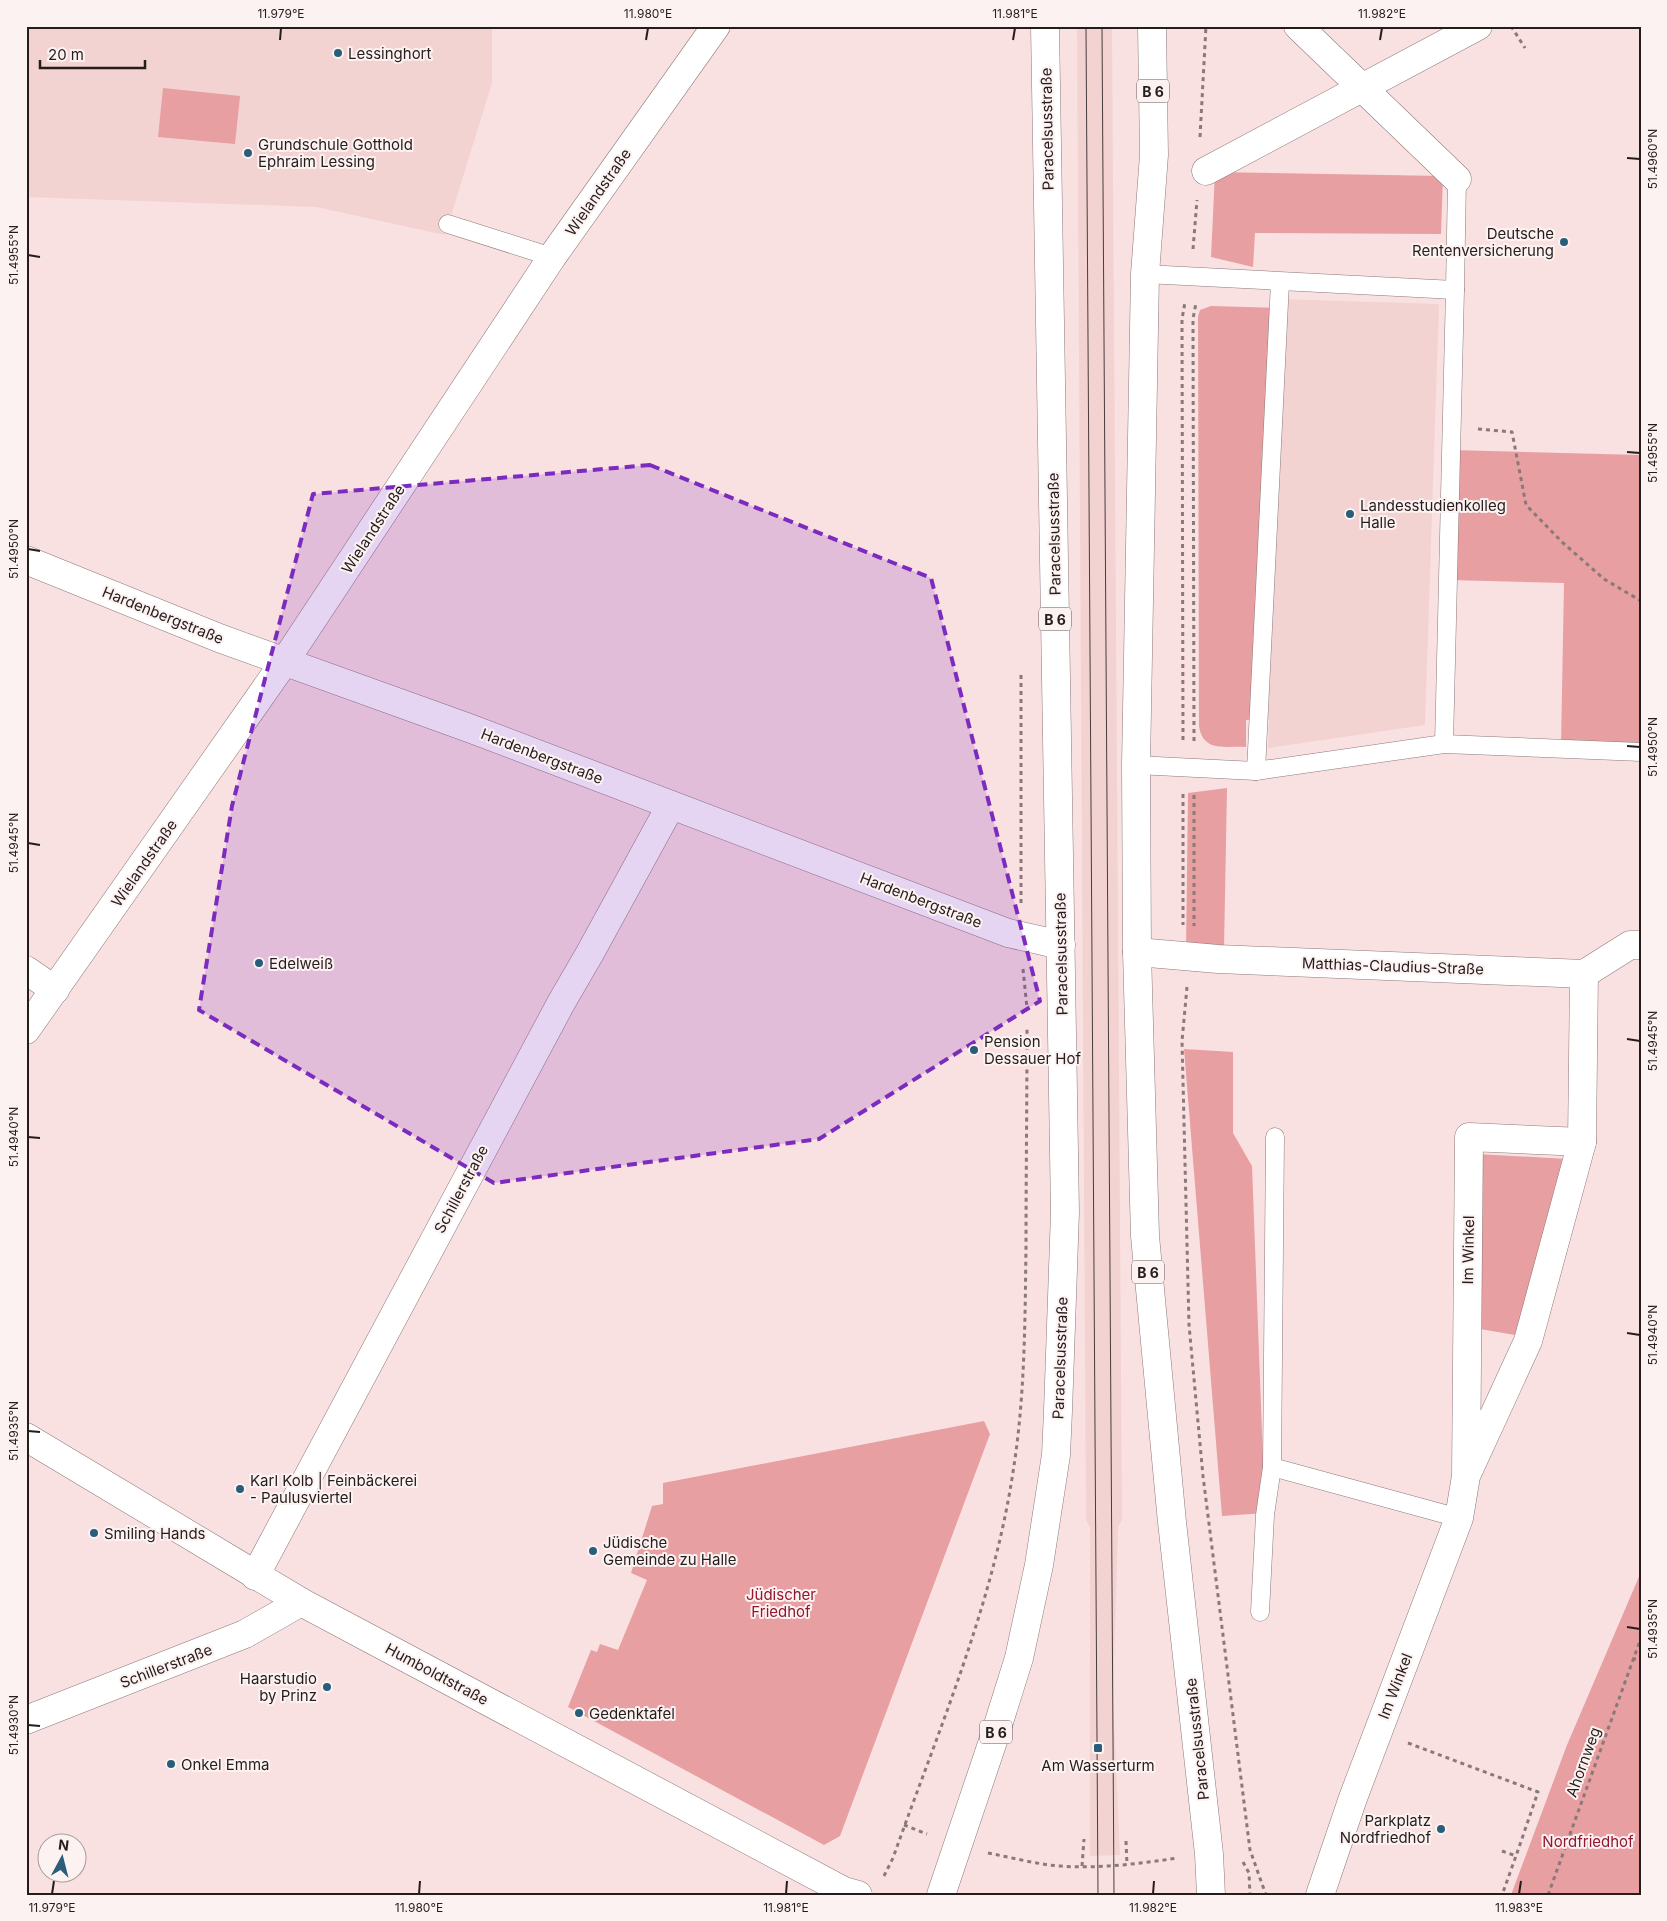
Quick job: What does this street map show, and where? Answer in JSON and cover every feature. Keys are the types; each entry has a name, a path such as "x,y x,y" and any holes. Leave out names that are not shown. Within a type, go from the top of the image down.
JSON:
{"street":[{"name":"Wielandstraße","path":"26,1030 285,661 552,257 716,26"},
{"name":"Paracelsusstraße","path":"941,1895 1019,1658 1039,1566 1056,1455 1061,1366 1065,1212 1045,26"},
{"name":"Paracelsusstraße","path":"1152,26 1154,155 1145,274 1136,765 1137,952 1145,1236 1172,1522 1210,1854 1211,1895"},
{"path":"1298,26 1456,179"},
{"path":"1206,171 1478,26"},
{"name":"Hardenbergstraße","path":"26,560 219,638 469,728 1008,934 1061,945"},
{"name":"Schillerstraße","path":"255,1576 561,1002 671,805"},
{"path":"1584,974 1630,945 1641,945"},
{"name":"Matthias-Claudius-Straße","path":"1137,952 1218,959 1584,974"},
{"path":"26,970 55,990"},
{"name":"Im Winkel","path":"1466,1476 1528,1341 1582,1142 1584,974"},
{"name":"Im Winkel","path":"1320,1895 1353,1798 1459,1518 1466,1476 1469,1138 1582,1142"},
{"name":"Humboldtstraße","path":"26,1437 301,1602 844,1891 858,1895"},
{"name":"Schillerstraße","path":"26,1720 245,1634 301,1602"}],"lane":[{"path":"1444,744 1456,179"},
{"path":"448,224 552,257"},
{"path":"1145,274 1455,290"},
{"path":"1256,771 1280,282"},
{"path":"1136,765 1256,771 1444,744 1641,752"},
{"path":"1260,1612 1265,1515 1272,1467 1275,1137"},
{"path":"1272,1467 1459,1518"}],"path":[{"path":"1511,26 1525,48"},
{"path":"1201,277 1193,319 1194,923 1189,956 1182,1041 1188,1325 1203,1476 1250,1850 1266,1895"},
{"path":"1450,427 1512,432 1526,505 1562,542 1604,579 1641,601"},
{"path":"1021,669 1021,936 1022,969 1027,1009"},
{"path":"883,1880 965,1660 1000,1537 1013,1474 1022,1412 1025,1354 1027,1029"},
{"name":"Ahornweg","path":"1548,1895 1641,1638"},
{"path":"1632,1659 1641,1659"},
{"path":"1378,1732 1538,1792 1502,1895"},
{"path":"904,1825 981,1852 1050,1865 1127,1865 1250,1850"},
{"path":"1082,1866 1084,1839"},
{"path":"1126,1841 1127,1865"},
{"path":"1502,1852 1516,1856"}],"highlighted area":[{"path":"650,465 931,578 1040,1001 819,1139 494,1183 199,1010 232,806 313,494"}],"shaded area":[{"name":"Grundschule Gotthold Ephraim Lessing","path":"26,26 492,26 492,83 445,235 316,207 26,197"},
{"path":"1077,26 1112,26 1122,1520 1118,1527 1113,1699 1120,1855 1090,1856 1090,1527 1086,1520"},
{"name":"Landesstudienkolleg Halle","path":"1279,299 1439,304 1425,725 1268,748 1269,720 1258,720"}],"green space":[{"path":"163,88 240,96 235,144 158,137"},
{"path":"1215,172 1443,176 1441,234 1255,233 1253,267 1211,257"},
{"path":"1211,306 1279,308 1258,720 1246,720 1246,747 1223,747 1210,744 1201,734 1199,726 1198,316 1200,310"},
{"path":"1452,450 1641,455 1641,749 1561,745 1564,583 1450,580"},
{"path":"1227,788 1224,949 1186,950 1188,793"},
{"path":"1184,1049 1233,1052 1233,1133 1252,1166 1265,1513 1222,1516"},
{"path":"1477,1154 1568,1159 1515,1335 1474,1328"},
{"name":"Jüdischer Friedhof","path":"984,1421 990,1434 840,1836 824,1845 568,1707 591,1650 597,1652 600,1644 618,1650 647,1580 631,1573 652,1506 663,1504 663,1483"},
{"name":"Nordfriedhof","path":"1641,1572 1641,1895 1511,1895 1567,1745"}],"tram line":[{"path":"1086,26 1098,1895"},
{"path":"1102,26 1114,1895"}],"place":[{"name":"Lessinghort","path":"338,53"},
{"name":"Grundschule Gotthold Ephraim Lessing","path":"248,153"},
{"name":"Deutsche Rentenversicherung","path":"1564,242"},
{"name":"Landesstudienkolleg Halle","path":"1350,514"},
{"name":"Edelweiß","path":"259,963"},
{"name":"Pension Dessauer Hof","path":"974,1050"},
{"name":"Karl Kolb | Feinbäckerei - Paulusviertel","path":"240,1489"},
{"name":"Smiling Hands","path":"94,1533"},
{"name":"Jüdische Gemeinde zu Halle","path":"593,1551"},
{"name":"Haarstudio by Prinz","path":"327,1687"},
{"name":"Gedenktafel","path":"579,1713"},
{"name":"Am Wasserturm","path":"1098,1748"},
{"name":"Onkel Emma","path":"171,1764"},
{"name":"Parkplatz Nordfriedhof","path":"1441,1829"}]}
